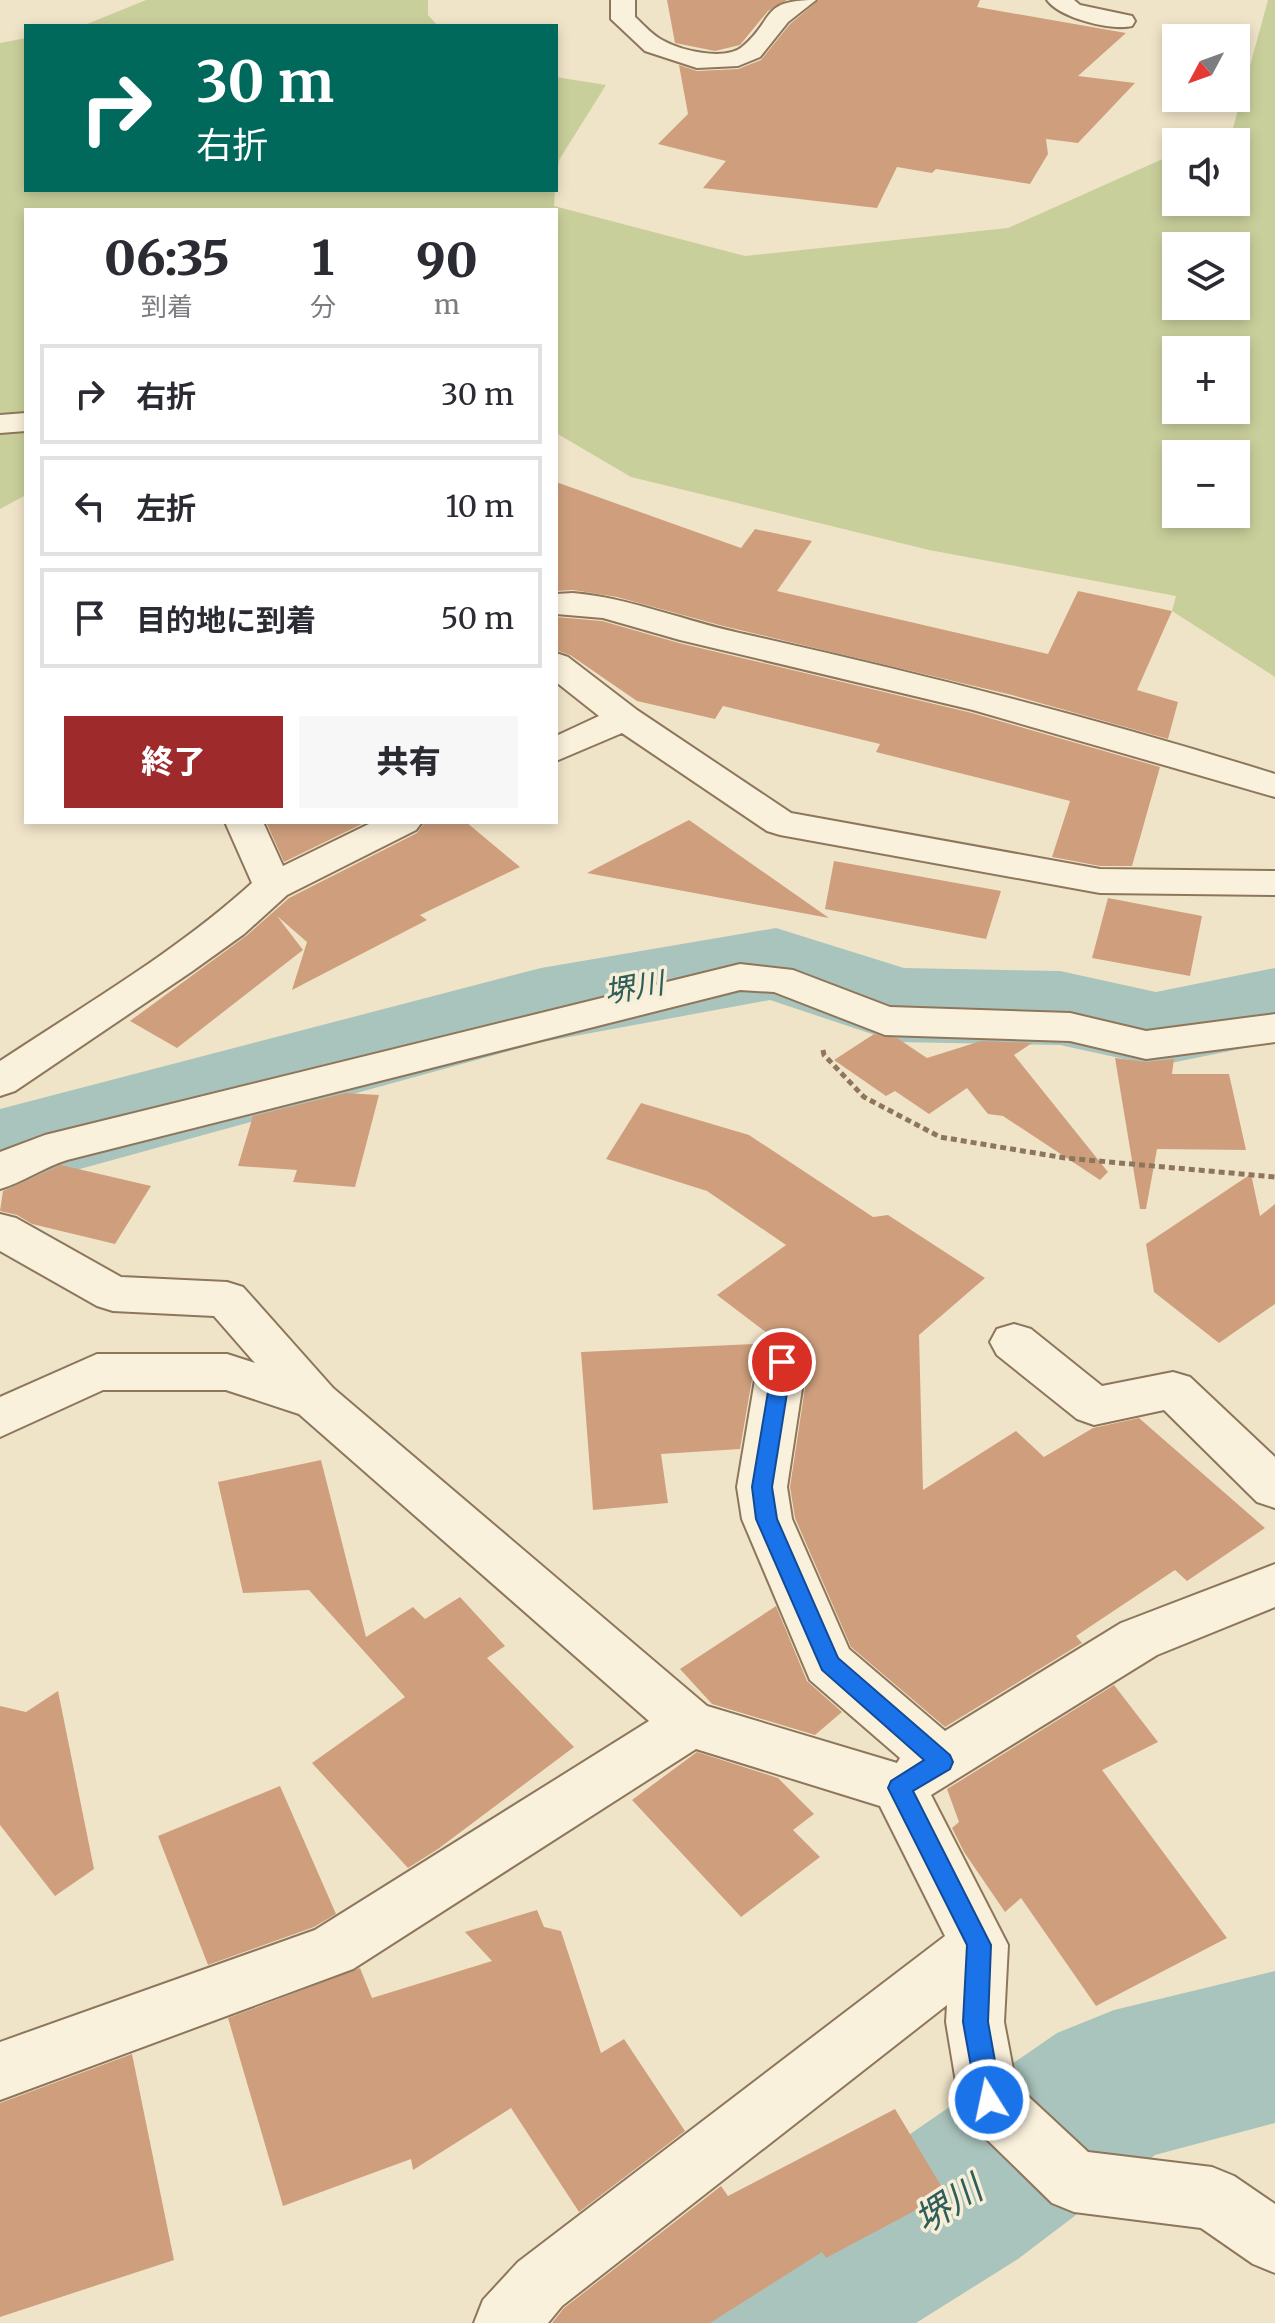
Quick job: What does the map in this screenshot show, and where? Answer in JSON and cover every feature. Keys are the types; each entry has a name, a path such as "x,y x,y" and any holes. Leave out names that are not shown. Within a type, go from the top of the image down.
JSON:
{"street":[{"path":"623,0 623,19 654,46 697,61 738,59 751,52 779,17 804,0"},
{"path":"1059,0 1072,10 1123,21"},
{"path":"0,424 24,422"},
{"path":"558,604 596,606 657,626 893,677 1275,786"},
{"path":"558,666 624,718 780,823 1100,881 1275,883"},
{"path":"558,749 624,718"},
{"path":"245,824 273,886"},
{"path":"0,1081 230,925 273,886 399,824"},
{"path":"0,1173 26,1157 60,1146 740,977 779,979 885,1021 1070,1027 1146,1045 1275,1028"},
{"path":"0,1230 113,1294 227,1299 316,1401 690,1724 920,1775 1139,1639 1275,1585"},
{"path":"1014,1342 1094,1406 1173,1390 1275,1488"},
{"path":"782,1362 762,1487 767,1519 829,1664 920,1775 979,1945 975,2022 989,2100 1074,2181 1212,2198 1275,2242"},
{"path":"0,1418 97,1372 227,1372 316,1401"},
{"path":"0,2071 333,1950 690,1724"},
{"path":"506,2323 540,2284 979,1945"}],"path":[{"path":"812,991 824,1055 864,1097 940,1137 1065,1158 1275,1177"}],"green space":[{"path":"146,0 428,0 428,15 436,24 87,24"},
{"path":"1268,0 1275,0 1275,677 1172,611 1176,596 929,550 631,477 558,434 558,208 24,208 24,496 0,509 0,43 24,38 24,192 555,192 554,206 745,256 1008,228 1162,159 1162,216 1250,216 1250,128 1233,128 1237,112 1250,112 1250,66"},
{"path":"558,77 606,85 559,160 558,168"}],"building":[{"path":"667,0 787,0 768,11 740,45 715,51 675,43"},
{"path":"819,0 980,0 977,7 1126,33 1078,76 1135,83 1078,143 1046,139 1048,154 1030,184 936,169 932,173 897,167 877,208 703,188 726,161 658,144 688,114 679,65 697,71 738,69 761,60 790,24"},
{"path":"558,483 741,548 755,529 812,541 777,591 1048,654 1078,591 1172,611 1137,690 1178,702 1168,739 1012,695 723,626 617,597 573,590 558,591"},
{"path":"558,617 602,621 679,643 972,713 1160,767 1132,866 1100,866 1052,857 1070,801 876,752 880,744 723,706 715,719 637,701 570,655 558,651"},
{"path":"689,820 829,918 587,873"},
{"path":"267,824 362,824 284,862"},
{"path":"424,824 468,824 520,867 420,915 427,920 292,990 307,942 277,916 303,950 177,1048 130,1021 246,936 289,898 417,833"},
{"path":"834,861 1001,891 986,939 825,909"},
{"path":"1108,898 1202,916 1190,976 1092,958"},
{"path":"874,1034 897,1038 927,1058 981,1041 1032,1043 1014,1055 1108,1172 1100,1180 1003,1116 988,1114 967,1088 929,1114 895,1091 886,1096 834,1060"},
{"path":"1115,1058 1146,1062 1174,1059 1172,1074 1229,1074 1246,1150 1157,1149 1146,1209 1140,1209"},
{"path":"346,1093 379,1095 355,1187 293,1182 297,1170 238,1166 253,1116"},
{"path":"641,1103 749,1135 873,1217 888,1215 985,1278 919,1335 923,1490 1016,1431 1044,1457 1093,1428 1139,1418 1265,1528 1187,1581 1175,1570 1076,1636 1082,1643 945,1727 851,1647 795,1518 790,1487 809,1361 800,1346 779,1342 717,1295 786,1245 707,1191 606,1159"},
{"path":"61,1165 151,1186 115,1244 32,1224 17,1215 0,1211 3,1191"},
{"path":"1251,1174 1260,1216 1275,1204 1275,1304 1219,1343 1154,1292 1146,1244"},
{"path":"775,1343 762,1348 755,1362 740,1449 661,1454 668,1503 593,1510 581,1352"},
{"path":"321,1460 366,1637 413,1607 425,1619 460,1597 505,1646 487,1658 574,1747 408,1868 312,1763 405,1697 309,1590 243,1593 218,1482"},
{"path":"776,1606 807,1681 842,1712 815,1735 712,1704 680,1669"},
{"path":"1114,1685 1158,1742 1102,1770 1227,1938 1096,2006 1021,1898 1005,1912 964,1852 952,1828 959,1822 947,1789"},
{"path":"58,1691 94,1869 55,1896 0,1825 0,1706 26,1712"},
{"path":"697,1752 778,1778 814,1814 793,1830 820,1857 741,1917 632,1800"},
{"path":"280,1786 336,1914 314,1927 208,1965 158,1836"},
{"path":"537,1910 544,1927 561,1931 601,2053 624,2039 685,2131 579,2212 511,2108 413,2170 411,2159 283,2206 228,2018 360,1968 372,1998 492,1961 465,1932"},
{"path":"132,2054 174,2260 0,2317 0,2103"},
{"path":"895,2109 946,2194 826,2258 822,2252 710,2323 552,2323 564,2308 721,2186 728,2196"}],"waterway":[{"name":"堺川","path":"0,1150 541,1005 776,963 896,1005 1060,1008 1156,1029 1275,1005"},
{"name":"堺川","path":"758,2323 959,2200 1114,2088 1275,2047"}],"route":[{"path":"782,1362 762,1487 767,1519 829,1664 942,1762 899,1788 979,1945 975,2022 989,2100"}]}
